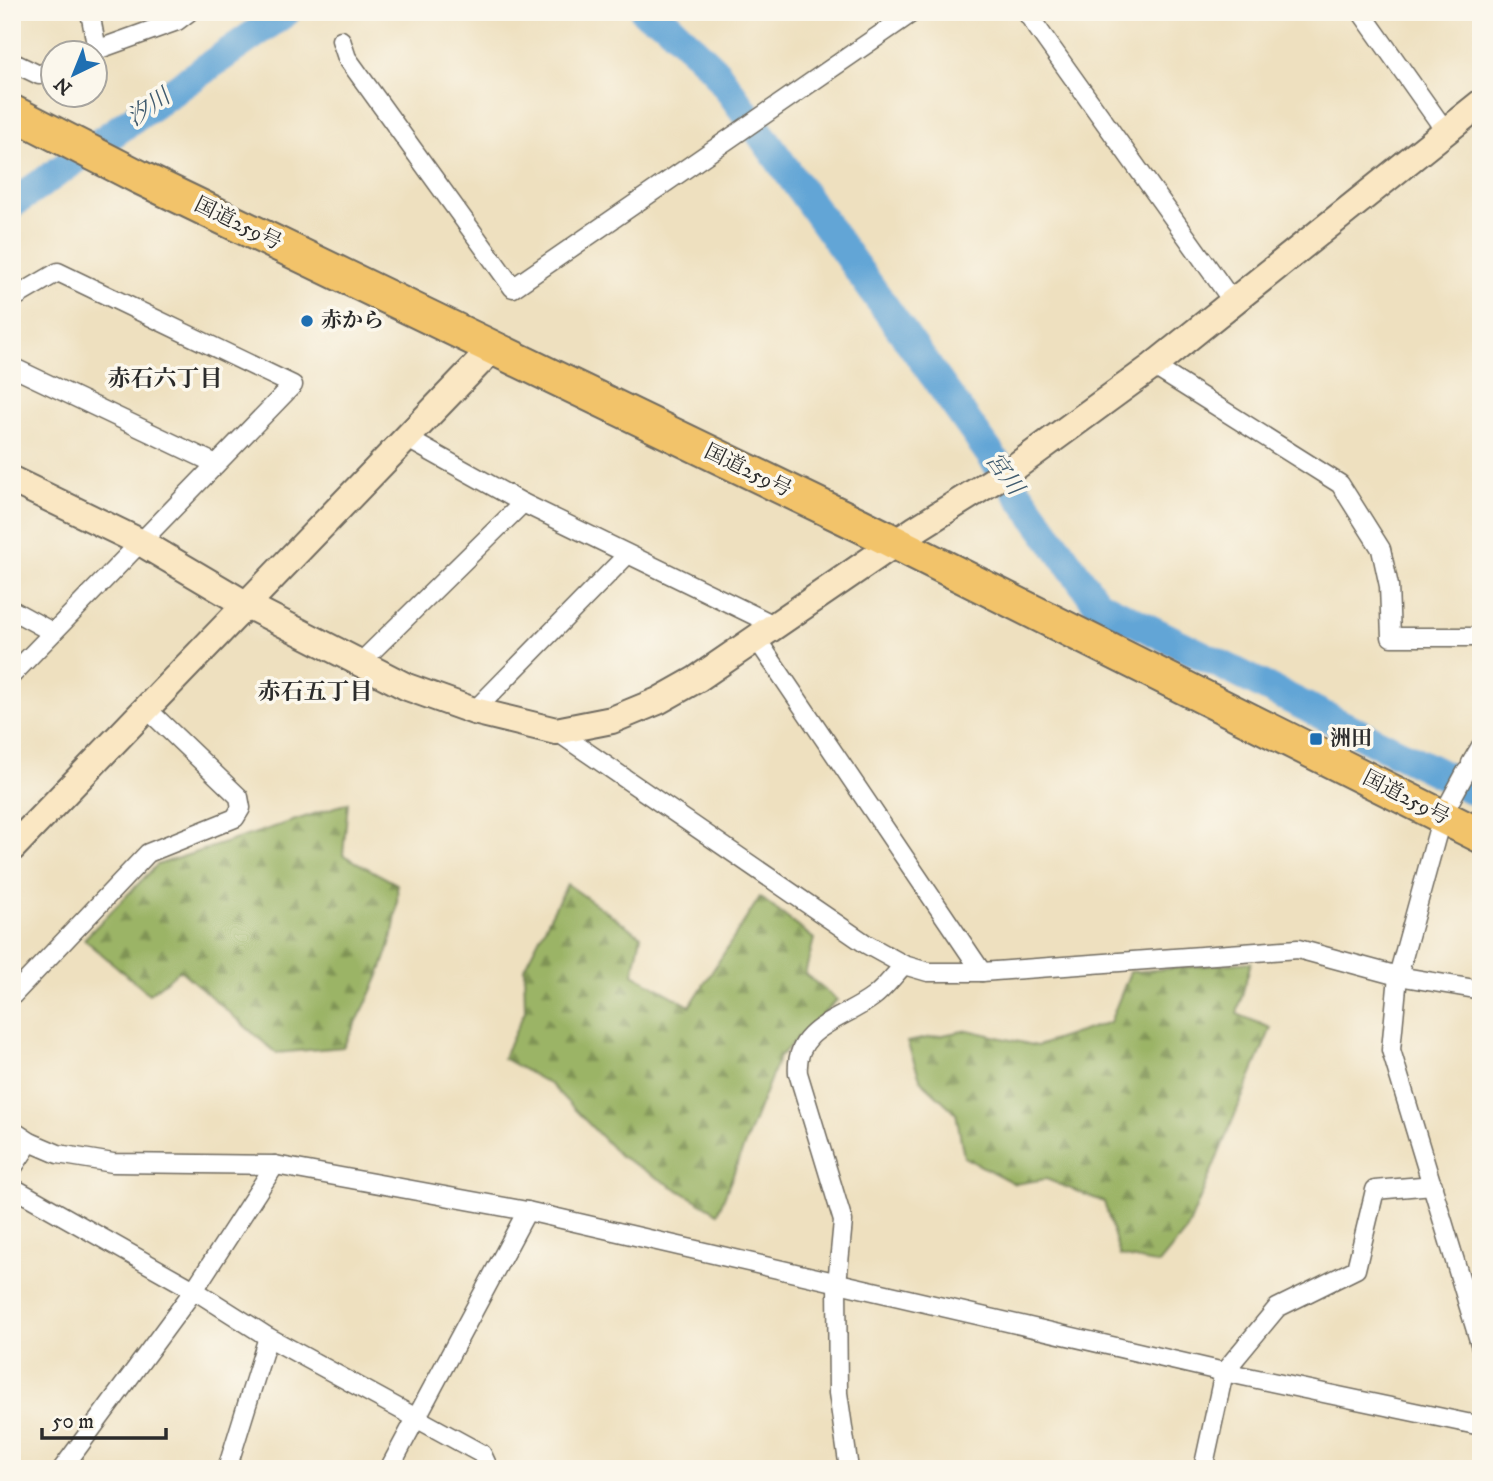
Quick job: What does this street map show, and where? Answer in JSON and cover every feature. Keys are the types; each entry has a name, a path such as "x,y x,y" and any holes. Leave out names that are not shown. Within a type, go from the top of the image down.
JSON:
{"highway":[{"name":"国道259号","path":"22,118 139,177 1447,807 1481,836"}],"street":[{"path":"90,12 93,38"},
{"path":"108,46 177,21 189,12"},
{"path":"341,40 347,58 513,288 914,12"},
{"path":"1026,12 1233,302"},
{"path":"1361,12 1446,132"},
{"path":"12,62 38,75"},
{"path":"556,731 612,720 659,701 697,679 897,543 1005,475 1153,366 1481,103"},
{"path":"12,299 58,272 293,385 12,675"},
{"path":"12,848 494,347"},
{"path":"1153,366 1340,484 1381,549 1389,586 1391,637 1481,637"},
{"path":"12,368 216,464"},
{"path":"406,438 523,503 627,555 765,632 982,972"},
{"path":"12,480 142,543 245,604 407,687 474,711 556,731 866,944 904,965 928,972 982,972 1298,949 1398,976 1481,990"},
{"path":"361,662 523,503"},
{"path":"474,711 627,555"},
{"path":"12,610 52,632"},
{"path":"12,996 148,853 235,818 241,808 239,797 147,709"},
{"path":"1481,747 1447,807 1398,976 1391,1050 1481,1347"},
{"path":"849,1469 838,1393 837,1284 843,1221 798,1073 796,1055 809,1036 874,996 904,965"},
{"path":"12,1130 30,1142 58,1154 113,1163 275,1165 527,1211 1224,1372 1481,1426"},
{"path":"12,1169 30,1142"},
{"path":"62,1469 194,1290 275,1165"},
{"path":"1203,1469 1224,1372 1278,1308 1356,1269 1375,1190 1433,1185"},
{"path":"12,1187 194,1290 268,1337 482,1454 489,1469"},
{"path":"389,1469 527,1211"},
{"path":"227,1469 268,1337"}],"green space":[{"path":"348,803 343,855 397,884 397,906 382,969 343,1047 276,1053 180,970 149,994 84,939 157,865"},
{"path":"567,884 641,936 633,974 690,1006 760,897 814,939 805,974 837,1000 779,1057 718,1213 620,1156 551,1085 503,1058 525,1011 524,968"},
{"path":"1251,962 1237,1014 1271,1028 1187,1230 1159,1264 1120,1256 1104,1202 1046,1179 1015,1184 964,1157 956,1113 921,1081 907,1042 968,1030 1037,1046 1110,1022 1130,972"}],"waterway":[{"name":"汐川","path":"12,204 286,12"},
{"name":"宮川","path":"645,12 664,21 714,69 1097,603 1481,794"}],"place":[{"name":"赤から","path":"307,321"},
{"name":"洲田","path":"1316,739"}],"district":[{"name":"赤石六丁目","path":"165,379"},
{"name":"赤石五丁目","path":"315,692"}]}
